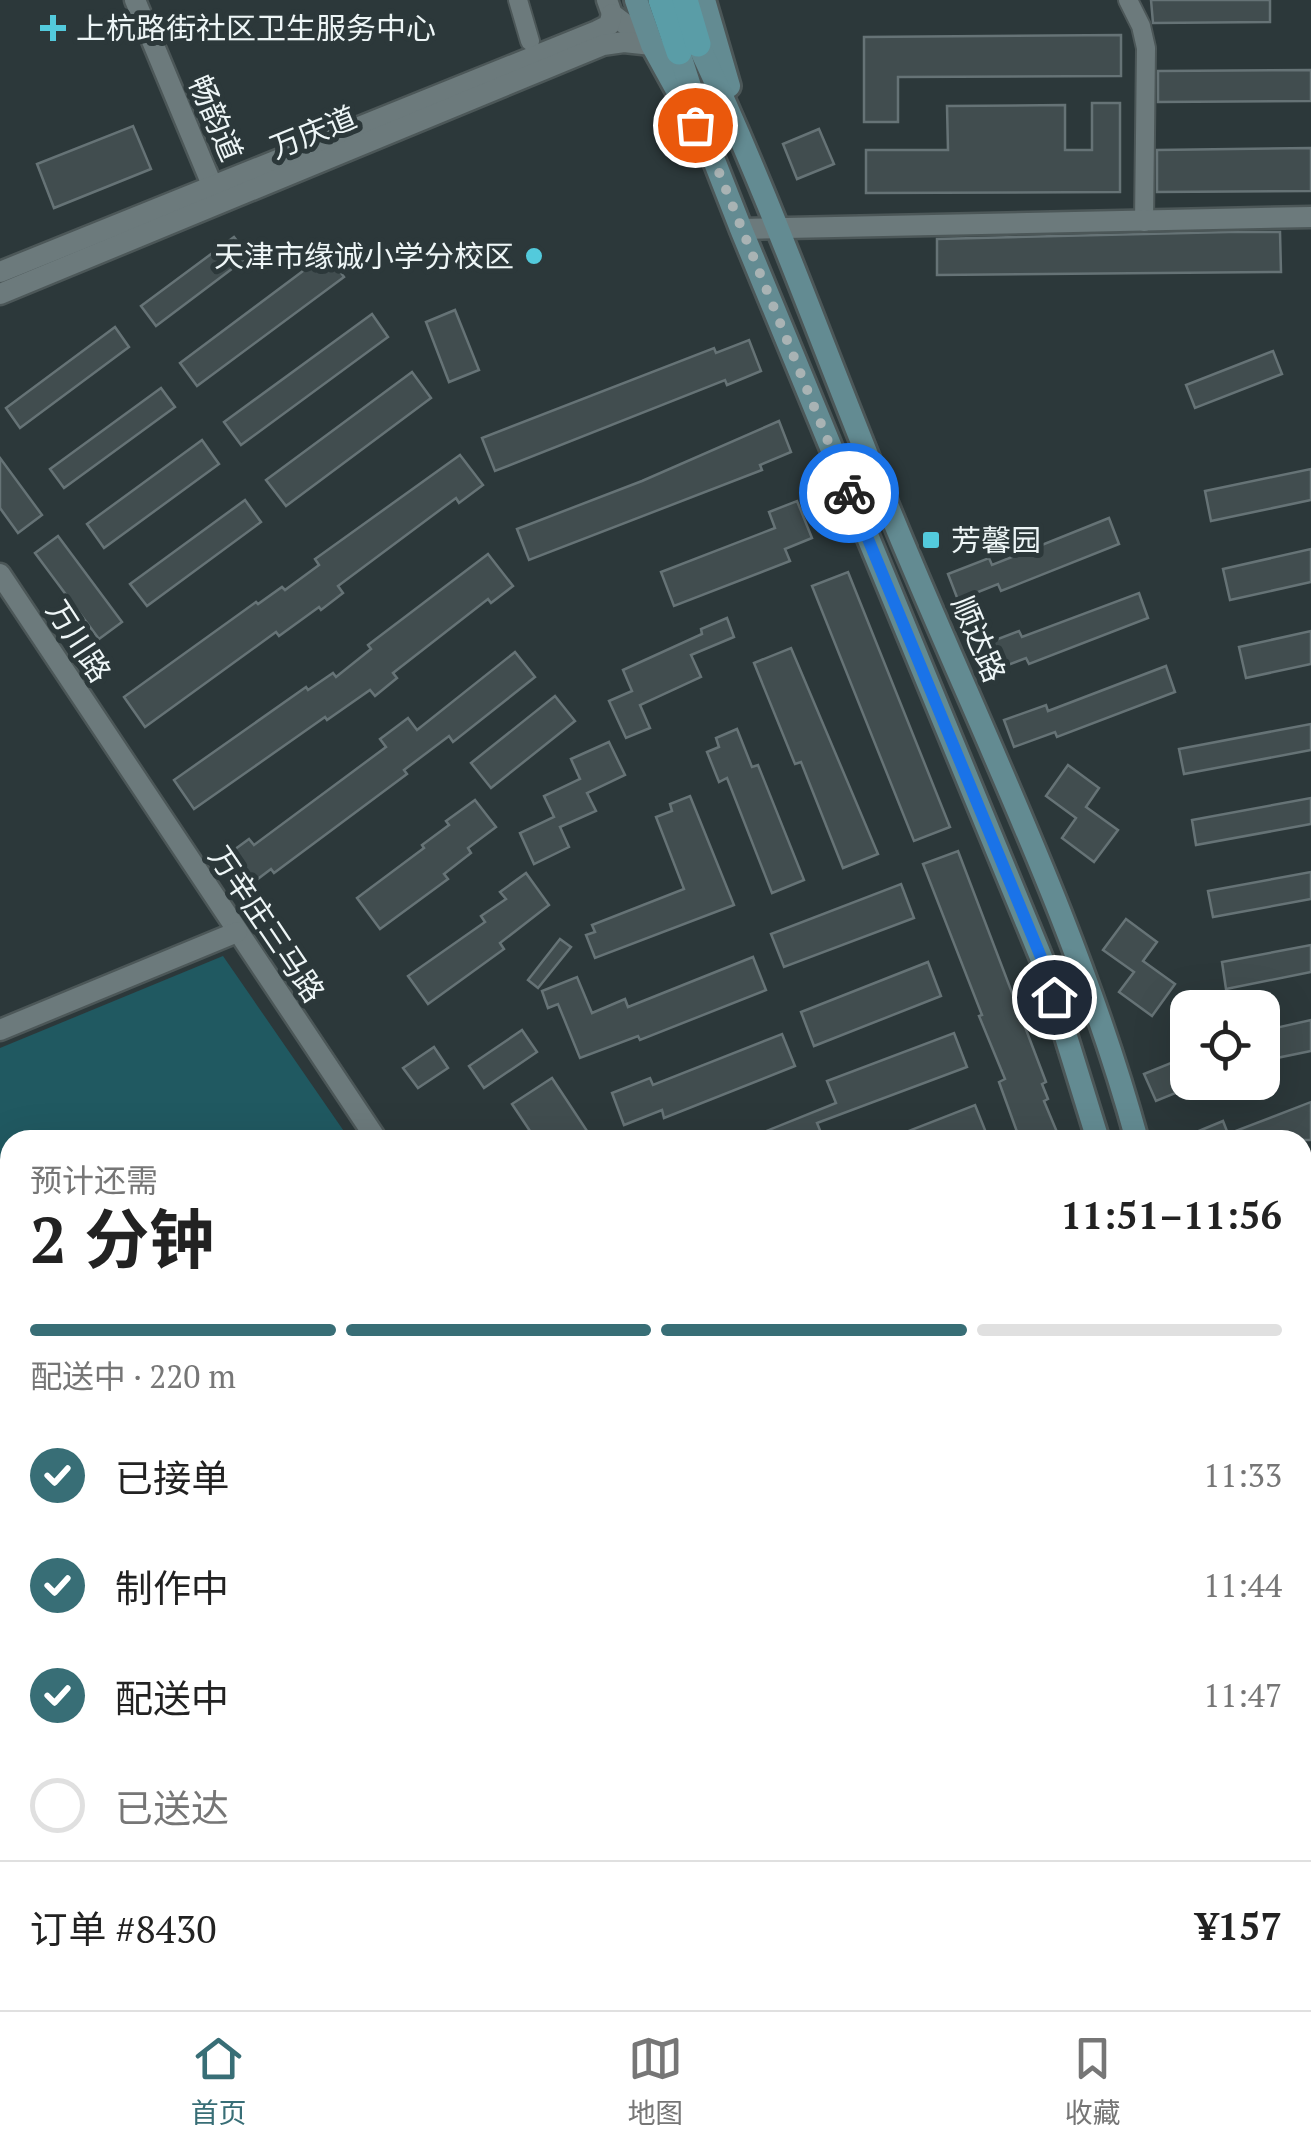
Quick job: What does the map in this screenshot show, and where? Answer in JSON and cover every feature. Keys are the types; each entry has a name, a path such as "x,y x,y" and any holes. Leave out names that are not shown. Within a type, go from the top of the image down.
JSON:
{"main road":[{"path":"636,0 652,45 712,155"},
{"name":"顺达路","path":"661,0 744,142 906,552 1072,941 1134,1130"},
{"name":"顺达路","path":"685,0 688,48 712,155 1043,962 1095,1130"},
{"path":"704,0 744,142"}],"street":[{"name":"畅韵道","path":"135,0 216,195"},
{"path":"518,0 530,41"},
{"path":"1128,0 1141,26 1146,48 1144,222"},
{"name":"万庆道","path":"0,294 216,195 598,31 609,25 609,7"},
{"path":"609,7 652,45"},
{"name":"万庆道","path":"0,272 216,195 604,46 624,42 652,45"},
{"path":"741,230 775,226 1311,217"},
{"name":"万川路","path":"3,585 108,741"},
{"name":"万辛庄三马路","path":"108,741 369,1130"},
{"path":"0,1030 237,932"}],"shaded area":[{"path":"223,956 343,1130 0,1130 0,1048"}],"building":[{"path":"1151,0 1270,0 1270,22 1153,23"},
{"path":"1121,35 1121,76 898,77 898,122 864,122 864,37"},
{"path":"1311,70 1311,101 1158,102 1158,71"},
{"path":"1092,103 1120,103 1120,192 866,193 866,150 948,150 947,106 1065,105 1065,150 1092,150"},
{"path":"133,126 151,169 54,208 37,164"},
{"path":"819,129 834,164 797,179 783,144"},
{"path":"1311,148 1311,191 1157,192 1157,150"},
{"path":"1280,232 1281,272 937,275 937,239"},
{"path":"234,237 249,256 156,326 141,306"},
{"path":"327,253 344,277 197,386 180,363"},
{"path":"455,310 479,370 449,382 426,322"},
{"path":"372,314 388,337 241,445 224,422"},
{"path":"115,327 129,347 20,428 6,408"},
{"path":"749,340 761,371 727,385 725,380 495,471 482,438 714,348 716,353"},
{"path":"1273,351 1282,374 1195,408 1186,385"},
{"path":"412,372 431,398 286,506 266,480"},
{"path":"161,388 175,407 64,488 50,469"},
{"path":"779,421 791,452 760,465 762,470 529,560 517,529 642,481"},
{"path":"202,440 219,464 104,548 87,524"},
{"path":"460,455 483,485 459,503 456,498 338,586 343,593 321,610 319,607 279,636 276,632 145,727 124,697 256,602 282,587 285,590 319,565 315,559"},
{"path":"0,458 42,515 18,533 0,508"},
{"path":"1311,469 1311,500 1211,521 1205,491"},
{"path":"245,500 261,522 147,606 130,584"},
{"path":"797,501 812,538 785,549 790,561 674,606 661,572 775,528 769,512"},
{"path":"1109,518 1119,544 1001,591 998,584 958,600 948,574 989,558 992,565"},
{"path":"58,536 122,622 99,639 35,553"},
{"path":"1311,549 1311,582 1230,600 1223,569"},
{"path":"488,554 513,586 491,603 488,599 393,673 397,678 375,696 370,690 327,720 325,717 194,809 174,780 306,687 308,690 333,673 336,677 371,649 368,645"},
{"path":"848,572 950,827 914,841 812,586"},
{"path":"1139,593 1148,618 1029,664 1026,658 987,673 977,647 1019,631 1022,637"},
{"path":"727,618 734,637 691,655 701,677 640,705 650,728 626,738 609,701 632,691 623,670 702,634 701,629"},
{"path":"1311,631 1311,664 1246,678 1239,647"},
{"path":"791,648 878,854 843,868 801,762 795,764 754,663"},
{"path":"515,652 535,677 453,742 449,736 404,770 407,774 274,873 271,869 246,888 223,858 249,839 254,845 386,747 380,739 408,718 417,730"},
{"path":"1166,666 1175,692 1057,737 1055,732 1014,747 1004,720 1046,705 1048,711"},
{"path":"555,696 575,721 491,788 471,763"},
{"path":"1311,724 1311,750 1184,774 1179,749"},
{"path":"737,729 752,767 758,765 804,880 772,893 727,778 719,782 707,752 719,747 716,738"},
{"path":"609,742 625,775 587,793 596,811 560,827 569,847 534,864 520,833 554,817 544,796 580,779 571,759"},
{"path":"1068,765 1099,788 1086,807 1118,830 1094,862 1062,838 1076,818 1046,796"},
{"path":"690,796 734,905 595,958 586,935 595,932 592,925 684,889 656,817 672,811 670,804"},
{"path":"1311,798 1311,824 1196,845 1192,820"},
{"path":"475,800 496,827 468,848 471,853 444,874 448,879 380,929 357,898 424,848 422,845 449,825 446,821"},
{"path":"958,851 1046,1082 1042,1084 1048,1099 1044,1101 1056,1130 1016,1130 999,1082 1005,1079 923,864"},
{"path":"1311,872 1311,899 1213,917 1208,891"},
{"path":"526,873 549,905 500,943 504,949 428,1004 408,976 485,922 481,916 506,899 500,892"},
{"path":"901,884 914,918 784,967 771,934"},
{"path":"1126,919 1157,942 1143,961 1175,984 1152,1016 1119,992 1134,972 1103,950"},
{"path":"560,939 571,947 538,988 528,980"},
{"path":"1311,945 1311,972 1226,989 1222,962"},
{"path":"753,957 766,990 640,1040 638,1036 580,1058 558,1004 548,1008 542,991 577,977 592,1013 625,999 628,1007"},
{"path":"928,962 941,996 814,1046 801,1012"},
{"path":"1311,1020 1311,1051 1280,1057 1280,1027"},
{"path":"522,1030 537,1052 484,1088 469,1066"},
{"path":"954,1033 967,1067 817,1123 820,1130 769,1130 836,1103 827,1081"},
{"path":"782,1034 795,1066 664,1118 662,1110 624,1125 612,1093 650,1078 653,1085"},
{"path":"434,1047 448,1068 418,1088 403,1068"},
{"path":"1170,1063 1170,1095 1156,1101 1144,1074"},
{"path":"552,1078 586,1130 529,1130 512,1104"},
{"path":"1311,1102 1311,1130 1238,1130"},
{"path":"975,1105 985,1130 911,1130"},
{"path":"1223,1121 1226,1130 1201,1130"}],"way so far":[{"path":"695,125 712,155 849,493"}],"place":[{"name":"上杭路街社区卫生服务中心","path":"53,28"},
{"name":"天津市缘诚小学分校区","path":"534,256"},
{"name":"芳馨园","path":"931,540"}],"route":[{"path":"849,493 1054,997"}]}
